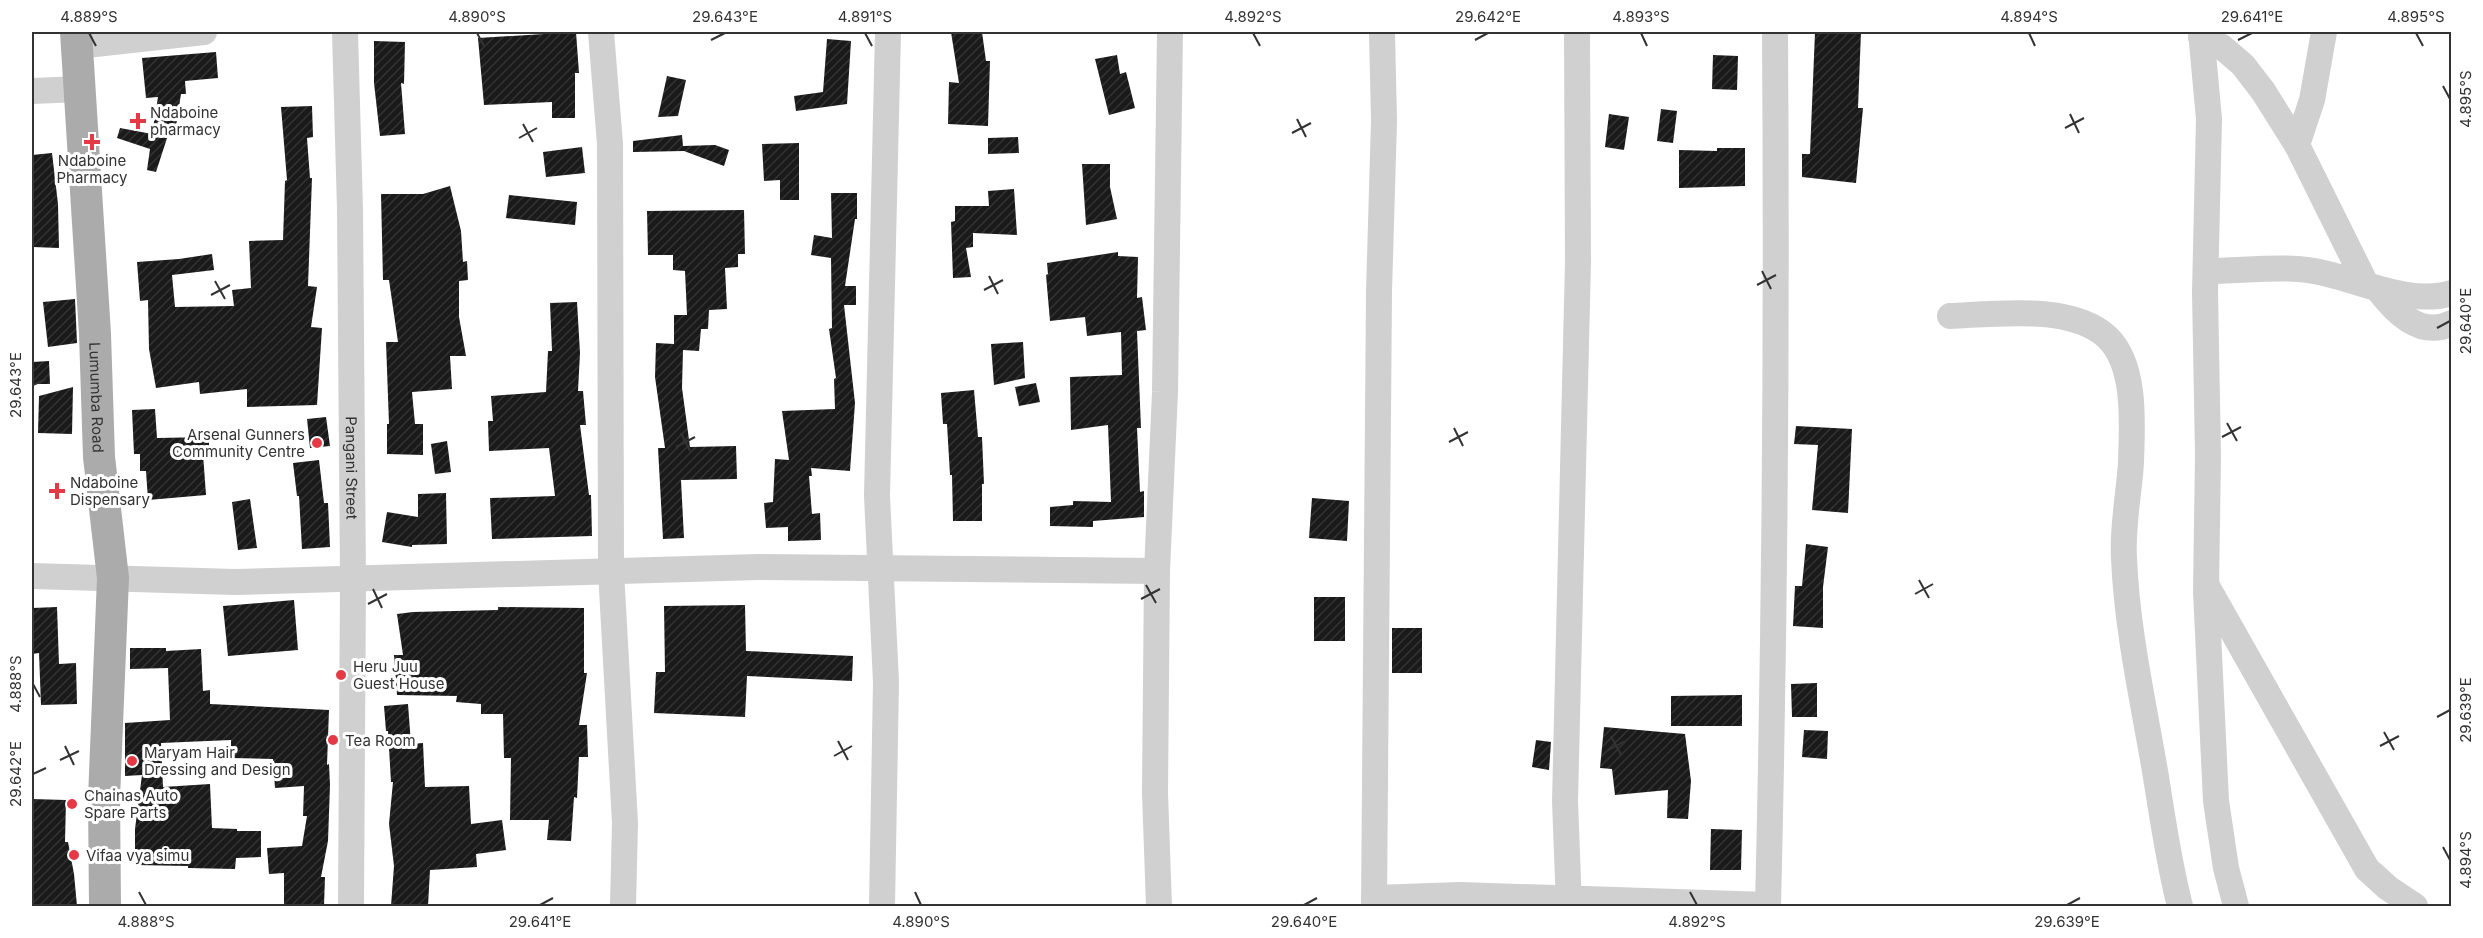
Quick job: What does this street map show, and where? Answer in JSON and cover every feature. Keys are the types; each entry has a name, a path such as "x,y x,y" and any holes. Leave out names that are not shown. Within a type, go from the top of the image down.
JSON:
{"main road":[{"name":"Lumumba Road","path":"77,39 95,334 99,457 113,578 104,798 105,906"}],"street":[{"path":"77,39 204,32"},
{"name":"Pangani Street","path":"345,32 350,210 353,580 351,906"},
{"path":"601,32 610,144 611,572 625,823 623,906"},
{"path":"882,906 886,682 876,496 888,32"},
{"path":"1159,906 1155,793 1157,571 1165,392 1170,32"},
{"path":"1382,32 1384,121 1378,314 1374,902 1460,895 1569,903 1633,900 1768,906 1774,650 1777,219 1775,32"},
{"path":"1569,903 1565,801 1578,305 1577,32"},
{"path":"2297,145 2312,100 2324,32"},
{"path":"2201,34 2222,47 2243,65 2263,91 2297,145 2372,286 2406,319 2425,328 2444,327 2451,323"},
{"path":"2201,34 2209,119 2206,271 2208,455 2206,588 2216,801 2226,868 2236,906"},
{"path":"32,91 80,89"},
{"path":"2206,271 2297,269 2341,276 2417,296 2451,293"},
{"path":"1950,316 2003,314 2070,318 2095,327 2109,339 2126,373 2132,411 2132,444 2124,556 2143,712 2156,777 2163,831 2180,906"},
{"path":"32,576 235,582 758,567 1157,571"},
{"path":"2206,588 2251,660 2367,869 2388,888 2415,906"}],"building":[{"path":"576,32 579,73 575,73 575,118 552,118 552,102 484,105 478,38"},
{"path":"951,32 982,32 986,61 990,61 988,126 948,124 949,82 959,83"},
{"path":"1815,32 1861,32 1858,108 1863,108 1856,183 1802,177 1802,154 1810,154"},
{"path":"827,39 851,41 847,104 796,111 794,96 823,92"},
{"path":"374,41 405,42 404,84 401,83 405,134 380,136 374,83"},
{"path":"216,52 218,78 185,81 186,94 181,94 175,133 169,132 156,172 147,170 150,149 117,138 120,128 152,134 158,97 146,98 142,58"},
{"path":"1117,55 1120,74 1126,72 1135,108 1109,115 1095,59"},
{"path":"1713,55 1738,56 1737,90 1712,89"},
{"path":"667,76 686,80 678,116 658,117"},
{"path":"312,106 313,137 307,138 310,178 312,178 308,286 317,287 311,327 322,328 317,405 247,407 247,389 200,394 199,382 156,388 149,349 148,300 140,301 137,262 212,254 214,270 172,275 175,307 234,306 232,290 251,288 249,241 283,240 285,181 287,180 281,107"},
{"path":"1661,109 1677,111 1673,143 1657,141"},
{"path":"1609,114 1629,117 1624,150 1605,147"},
{"path":"682,135 683,146 715,145 729,150 724,166 684,151 633,152 633,141"},
{"path":"1018,137 1019,153 988,154 988,138"},
{"path":"799,143 799,200 780,200 780,180 764,181 762,144"},
{"path":"582,147 585,173 546,177 543,152"},
{"path":"1717,148 1745,148 1745,186 1679,188 1679,150 1717,151"},
{"path":"52,153 58,204 59,248 33,247 32,155"},
{"path":"1082,164 1110,164 1110,187 1117,219 1086,225"},
{"path":"450,186 461,231 463,262 467,261 468,280 459,281 459,317 466,356 450,356 452,389 412,392 415,424 423,424 423,455 387,454 387,424 389,424 386,342 398,342 389,280 383,280 381,194 423,194"},
{"path":"1014,189 1017,235 973,233 973,247 966,248 971,277 953,278 951,222 955,221 955,206 989,206 988,191"},
{"path":"831,193 857,193 857,219 855,219 845,286 856,286 856,305 844,305 855,403 850,471 811,468 812,476 809,476 812,514 820,513 821,540 788,541 788,527 766,528 764,503 773,502 775,459 789,460 782,411 835,409 834,379 836,378 829,329 832,328 831,258 811,255 814,235 832,238"},
{"path":"509,195 577,202 575,225 506,218"},
{"path":"744,210 745,254 738,254 738,267 725,268 727,309 709,310 708,329 701,329 699,351 683,350 682,388 690,447 736,446 737,479 681,480 684,538 663,539 658,448 665,448 655,377 656,343 674,344 674,315 687,315 685,271 673,270 673,255 648,255 647,211"},
{"path":"1118,252 1118,256 1138,257 1137,298 1142,297 1146,330 1137,331 1141,428 1137,428 1140,492 1144,491 1144,517 1093,521 1093,527 1050,526 1050,507 1073,505 1073,501 1111,502 1108,425 1071,430 1070,377 1122,375 1121,332 1087,336 1085,317 1050,321 1047,263"},
{"path":"75,299 77,343 48,347 43,302"},
{"path":"577,302 580,353 578,391 583,391 586,425 580,425 589,495 591,495 592,536 492,539 490,498 555,496 549,448 489,451 488,421 493,421 491,396 546,392 548,351 552,351 550,303"},
{"path":"1023,342 1025,378 994,385 991,344"},
{"path":"49,361 50,384 32,384 32,362"},
{"path":"1036,383 1040,402 1019,406 1015,387"},
{"path":"73,387 72,434 38,433 39,396"},
{"path":"974,390 978,437 982,437 984,484 982,484 982,521 953,521 952,475 950,475 947,424 943,424 941,393"},
{"path":"155,409 157,438 209,437 209,454 203,454 206,495 148,500 146,471 140,471 140,454 134,454 132,410"},
{"path":"326,417 330,446 310,448 307,419"},
{"path":"1796,426 1852,429 1848,513 1812,510 1818,445 1794,444"},
{"path":"447,441 451,472 435,474 431,444"},
{"path":"319,460 324,503 328,503 330,547 302,549 299,496 297,496 293,463"},
{"path":"446,493 447,544 412,545 412,547 382,542 387,512 418,517 418,494"},
{"path":"1312,498 1349,501 1347,541 1309,538"},
{"path":"250,499 257,548 238,550 232,502"},
{"path":"1806,544 1828,547 1823,587 1823,628 1793,626 1795,586 1802,586"},
{"path":"1314,597 1345,597 1345,641 1314,641"},
{"path":"294,600 298,650 228,656 223,606"},
{"path":"745,605 746,651 853,656 852,681 747,676 745,717 654,713 656,672 665,672 664,606"},
{"path":"57,607 59,664 76,663 77,704 41,705 39,653 32,654 32,608"},
{"path":"498,607 584,608 584,673 587,673 579,725 587,725 588,757 579,757 577,798 574,797 571,841 547,840 549,820 510,820 511,758 504,758 503,714 481,714 481,704 456,702 457,696 397,695 394,655 403,655 397,614 498,610"},
{"path":"1392,628 1422,628 1422,673 1392,673"},
{"path":"130,648 166,648 166,651 201,649 203,691 210,690 210,704 329,710 328,841 321,877 325,877 324,906 284,906 284,873 269,874 267,848 302,846 307,816 303,816 304,786 275,788 273,759 231,758 231,740 161,743 163,787 210,784 212,828 261,831 261,857 236,858 235,869 135,865 135,829 142,775 125,776 125,723 170,720 168,668 130,669"},
{"path":"1817,683 1817,717 1792,717 1791,684"},
{"path":"1742,695 1742,726 1671,726 1671,696"},
{"path":"408,704 411,744 423,743 425,787 469,786 471,824 502,820 506,850 476,854 477,867 430,870 428,906 391,906 394,866 389,824 393,782 391,782 384,706"},
{"path":"1604,727 1685,734 1691,781 1688,819 1667,818 1668,790 1615,795 1612,769 1600,768"},
{"path":"1804,730 1828,731 1827,759 1802,757"},
{"path":"1536,740 1551,742 1549,770 1532,767"},
{"path":"32,799 66,800 65,842 68,842 74,874 77,906 32,906"},
{"path":"1711,829 1742,830 1741,870 1710,870"}],"place":[{"name":"Ndaboine pharmacy","path":"138,121"},
{"name":"Ndaboine Pharmacy","path":"92,142"},
{"name":"Arsenal Gunners Community Centre","path":"317,443"},
{"name":"Ndaboine Dispensary","path":"57,491"},
{"name":"Heru Juu Guest House","path":"341,675"},
{"name":"Tea Room","path":"333,740"},
{"name":"Maryam Hair Dressing and Design","path":"132,761"},
{"name":"Chainas Auto Spare Parts","path":"72,804"},
{"name":"Vifaa vya simu","path":"74,855"}]}
